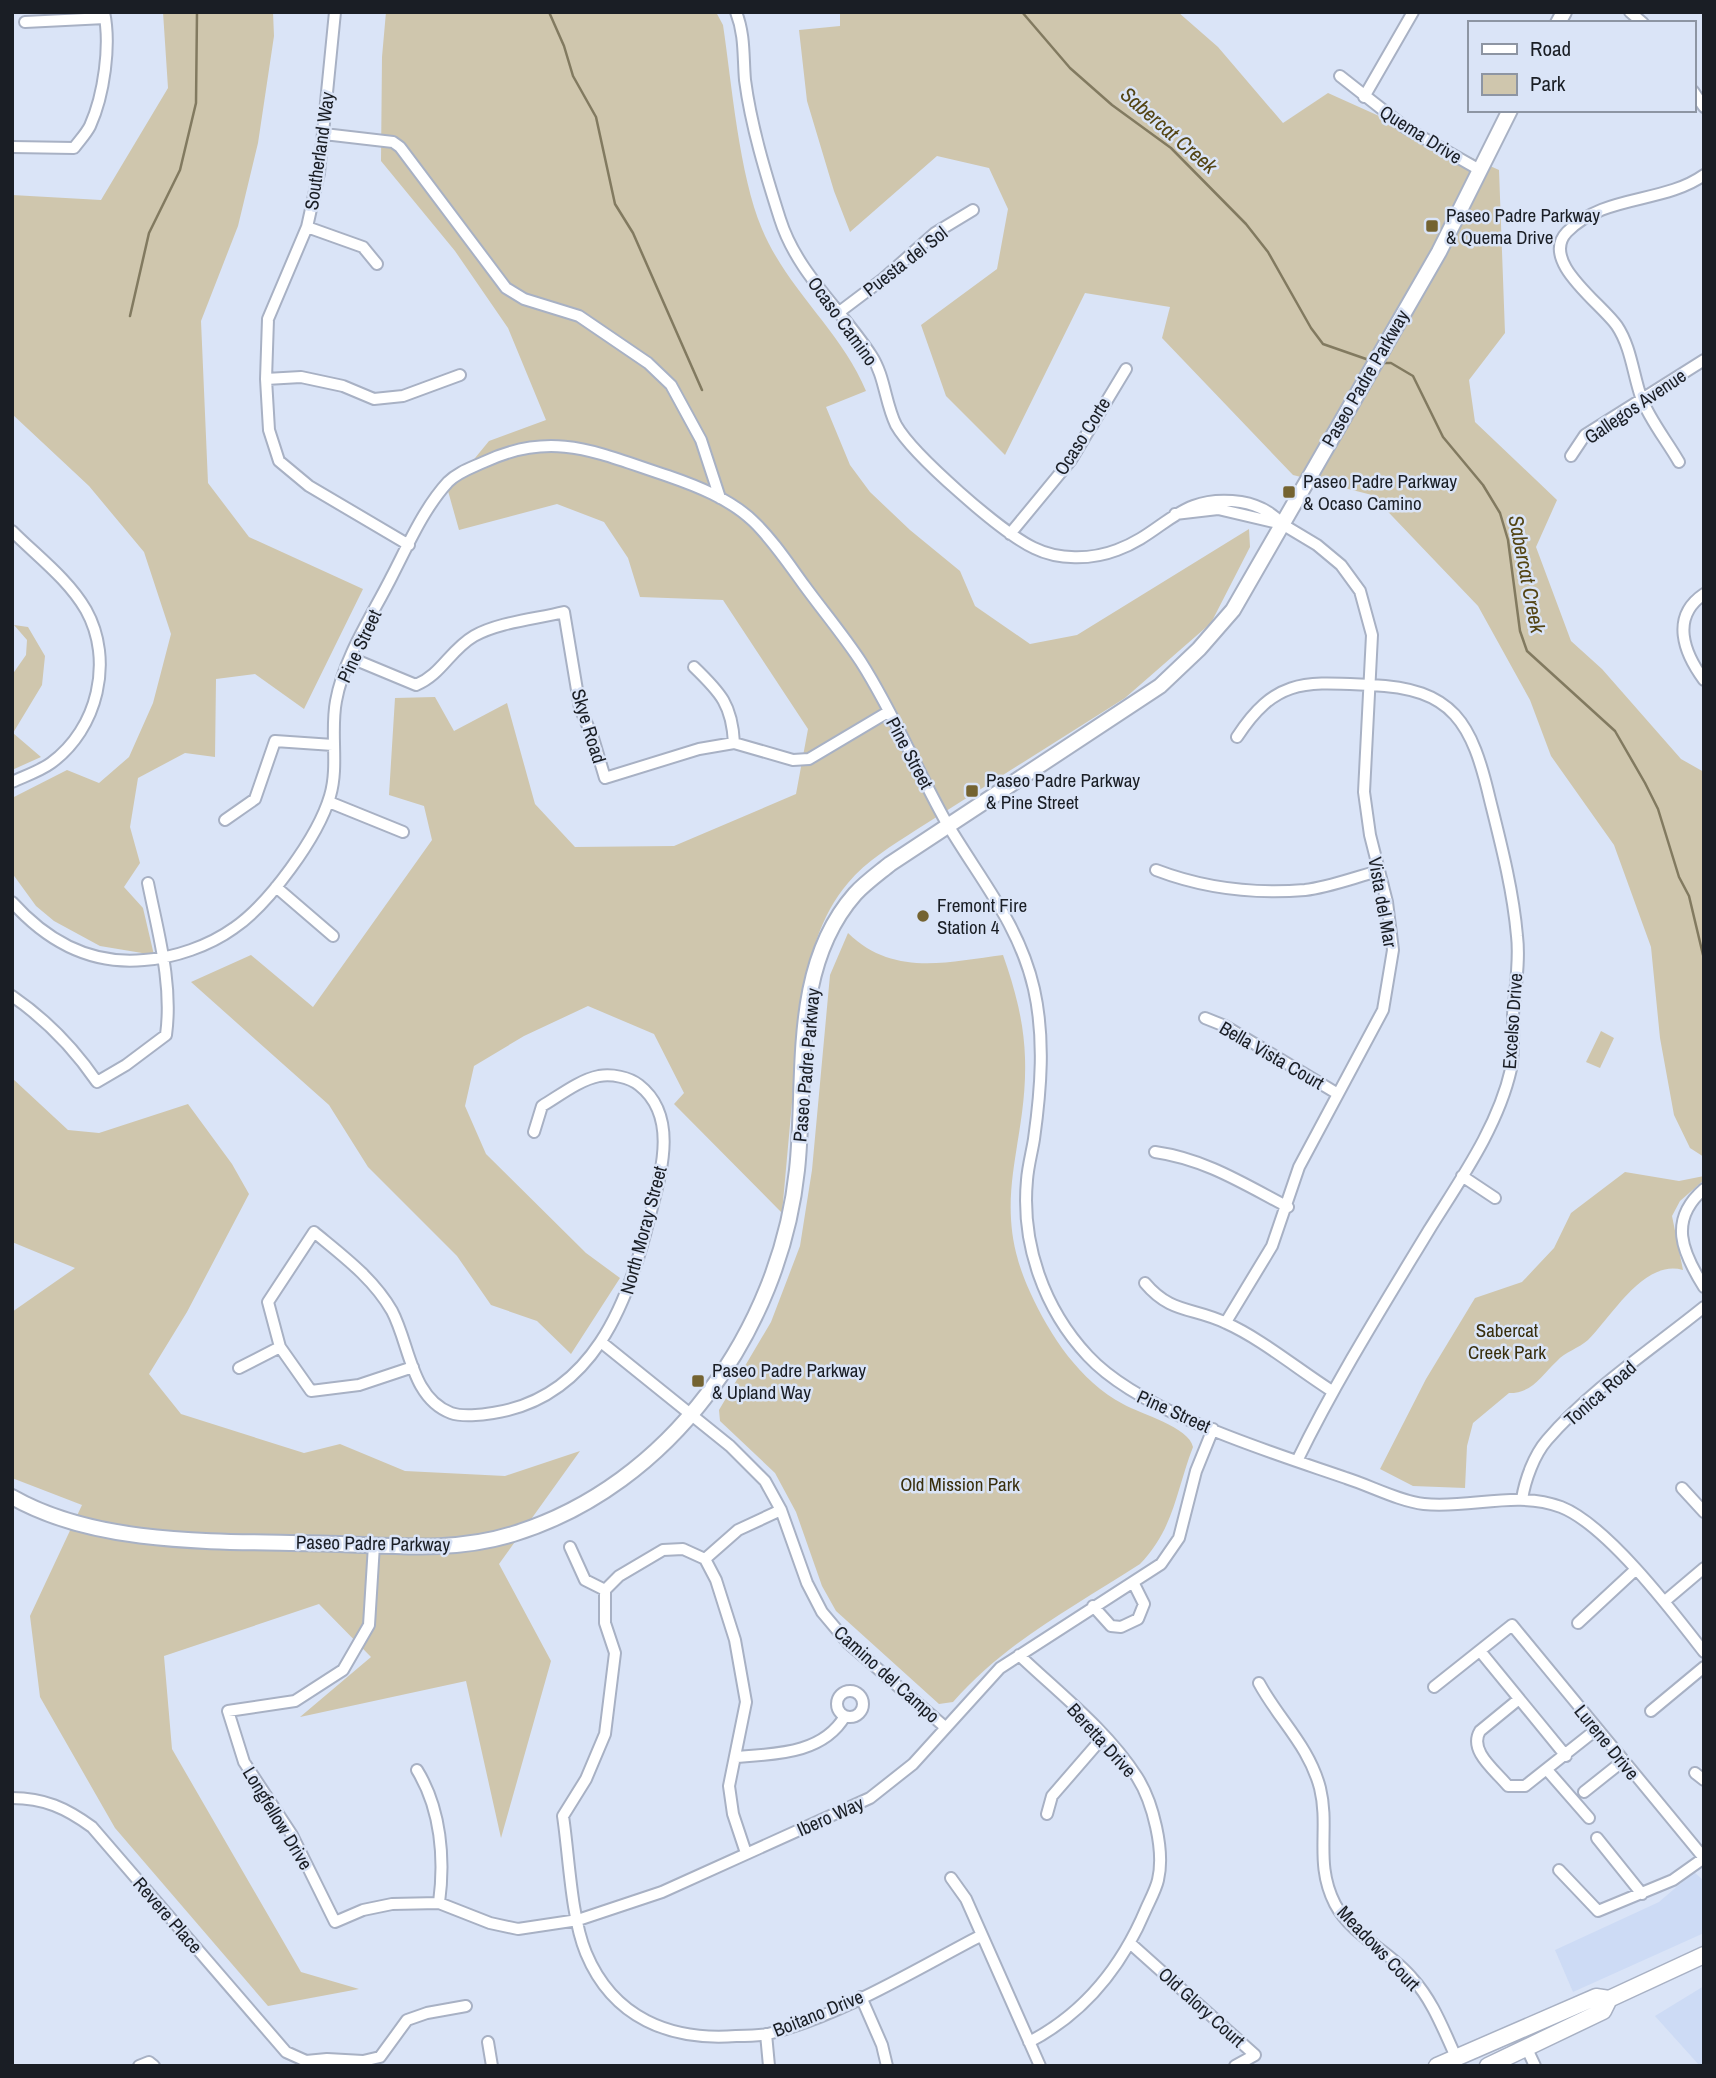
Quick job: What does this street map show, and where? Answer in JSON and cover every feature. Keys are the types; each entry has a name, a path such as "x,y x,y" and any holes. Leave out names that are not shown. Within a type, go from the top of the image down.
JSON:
{"main road":[{"name":"Paseo Padre Parkway","path":"12,1497 82,1525 153,1536 426,1548 512,1535 586,1503 633,1471 692,1416 760,1308 786,1239 797,1170 805,1024 814,972 830,931 860,889 890,864 1160,685 1199,649 1233,610 1395,324 1439,252 1478,169 1509,112"},
{"path":"1437,2066 1596,1997 1609,1999 1704,1955"},
{"path":"1488,2066 1603,2011 1609,1999"}],"street":[{"name":"Southerland Way","path":"335,12 319,173 307,227 268,318 266,379 269,430 279,461 309,486 409,545"},
{"name":"Ocaso Camino","path":"736,12 743,31 746,81 781,222 808,273 873,357 896,424 910,445 1010,534 1053,555 1091,557 1125,546 1175,514 1199,503 1226,500 1262,508 1274,514 1282,524"},
{"path":"1364,97 1412,12"},
{"path":"12,147 74,148 90,126 101,86 105,15 25,22"},
{"name":"Quema Drive","path":"1340,76 1406,128 1478,169"},
{"path":"324,134 393,142 400,147 506,288 524,299 579,316 648,363 671,385 683,405 701,440 720,498"},
{"path":"1679,462 1642,400 1618,328 1565,269 1558,253 1560,242 1567,231 1604,209 1678,190 1704,175"},
{"name":"Puesta del Sol","path":"838,313 883,279 935,233 973,210"},
{"path":"307,227 363,247 377,264"},
{"name":"Gallegos Avenue","path":"1571,456 1585,435 1704,360"},
{"name":"Ocaso Corte","path":"1010,534 1071,460 1125,369"},
{"path":"266,379 301,377 343,386 374,399 403,396 460,375"},
{"name":"Pine Street","path":"13,905 36,927 62,945 84,954 128,962 164,959 234,929 276,887 303,848 329,802 333,780 335,704 344,670 409,545 453,477 522,447 557,445 592,451 684,482 720,498 752,520 780,553 861,663 949,827 1001,905 1018,938 1033,986 1040,1025 1041,1081 1027,1179 1028,1228 1039,1277 1060,1323 1093,1362 1132,1392 1213,1429 1423,1504 1522,1499 1559,1506 1592,1525 1665,1601 1704,1652"},
{"name":"Vista del Mar","path":"1226,1322 1272,1246 1288,1207 1299,1167 1383,1010 1393,950 1364,792 1372,635 1360,592 1341,565 1282,524"},
{"path":"12,782 51,764 79,736 98,694 100,650 86,610 65,582 14,537"},
{"path":"1704,594 1696,599 1683,620 1683,643 1704,680"},
{"name":"Skye Road","path":"351,658 416,685 433,678 452,653 475,636 564,612 580,708 606,778 699,749 734,743 793,760 809,759 888,712"},
{"path":"694,667 720,691 733,717 734,743"},
{"name":"Excelso Drive","path":"1237,737 1253,713 1277,694 1311,682 1404,686 1422,690 1441,701 1460,720 1473,742 1504,859 1517,937 1511,1068 1491,1125 1332,1391 1297,1461"},
{"path":"225,820 255,799 275,741 333,745"},
{"path":"329,802 403,832"},
{"path":"1156,870 1189,882 1258,891 1307,890 1379,871"},
{"path":"12,996 36,1012 73,1047 97,1082 126,1065 166,1035 169,1010 164,959 148,883"},
{"path":"276,887 332,936"},
{"name":"Bella Vista Court","path":"1205,1017 1225,1026 1338,1094"},
{"name":"North Moray Street","path":"280,1347 268,1302 314,1232 367,1276 392,1312 430,1402 453,1414 486,1414 511,1410 536,1401 557,1388 601,1342 620,1313 637,1267 657,1185 664,1139 663,1122 657,1105 633,1081 616,1076 598,1076 542,1106 534,1132"},
{"path":"1155,1152 1180,1156 1220,1170 1288,1207"},
{"path":"1462,1176 1496,1198"},
{"path":"1704,1189 1689,1202 1680,1231 1688,1262 1704,1287"},
{"path":"1145,1283 1158,1297 1175,1308 1226,1322 1332,1391"},
{"name":"Tonica Road","path":"1522,1499 1525,1482 1545,1442 1584,1404 1704,1307"},
{"name":"Camino del Campo","path":"601,1342 730,1446 765,1481 781,1510 807,1583 822,1612 848,1643 945,1727"},
{"path":"239,1368 280,1347 312,1391 359,1385 413,1367"},
{"name":"Ibero Way","path":"335,1922 363,1910 392,1904 439,1903 490,1923 518,1929 578,1920 662,1892 870,1798 914,1764 1000,1668 1161,1564 1179,1538 1196,1471 1213,1429"},
{"path":"1682,1488 1704,1512"},
{"path":"705,1559 738,1530 781,1510"},
{"name":"Longfellow Drive","path":"335,1922 292,1835 244,1762 229,1711 295,1701 343,1670 369,1625 374,1545"},
{"path":"570,1547 585,1580 605,1590 619,1576 663,1550 683,1549 705,1559 716,1580 735,1640 746,1702 729,1786 733,1814 746,1853"},
{"path":"1665,1601 1704,1568"},
{"path":"1578,1623 1634,1571"},
{"path":"1093,1606 1111,1626 1121,1627 1138,1619 1144,1604 1133,1582"},
{"name":"Boitano Drive","path":"605,1590 605,1623 615,1653 605,1734 586,1779 563,1816 585,1951 603,1984 630,2012 672,2033 706,2038 766,2034 861,1997 980,1936"},
{"name":"Lurene Drive","path":"1480,1651 1512,1625 1704,1858"},
{"path":"1434,1687 1480,1651 1566,1756"},
{"name":"Beretta Drive","path":"1019,1655 1104,1735 1137,1777 1157,1827 1158,1879 1131,1944 1086,2003 1065,2021 1030,2042"},
{"path":"1651,1711 1704,1667"},
{"name":"Meadows Court","path":"1259,1683 1272,1707 1297,1736 1315,1772 1321,1792 1322,1871 1336,1906 1357,1929 1412,1976 1436,2011 1456,2057"},
{"path":"1520,1699 1480,1731 1476,1738 1477,1749 1508,1786 1525,1786 1548,1772 1597,1730"},
{"path":"736,1757 789,1753 836,1731 845,1716"},
{"path":"1047,1814 1052,1796 1104,1735"},
{"path":"1584,1792 1623,1761"},
{"path":"417,1770 431,1792 442,1861 439,1903"},
{"path":"1548,1772 1589,1818"},
{"name":"Revere Place","path":"12,1798 37,1798 70,1811 92,1827 286,2052 306,2061 363,2061 380,2057 407,2021 427,2013 466,2006"},
{"path":"1597,1838 1642,1894"},
{"path":"1559,1870 1598,1911 1683,1875 1704,1858"},
{"path":"951,1878 966,1899 980,1936 1040,2066"},
{"name":"Old Glory Court","path":"1131,1944 1255,2055 1235,2066"},
{"path":"861,1997 887,2066"},
{"path":"766,2034 769,2066"},
{"path":"488,2042 492,2066"},
{"path":"1527,2049 1535,2066"},
{"path":"139,2066 149,2062 155,2066"}],"shaded area":[{"path":"1694,1872 1704,1881 1704,1933 1573,1992 1555,1950 1659,1902"},
{"path":"1704,1986 1704,2066 1700,2066 1655,2016"}],"green space":[{"path":"163,12 273,12 274,36 258,143 238,226 201,321 208,483 249,537 363,589 304,709 255,674 216,679 215,757 185,753 138,778 130,827 140,863 124,887 143,908 154,955 100,946 54,921 36,906 12,873 12,798 67,770 99,783 129,757 153,703 171,634 144,552 89,486 12,414 12,195 101,200 168,88"},
{"path":"386,12 716,12 723,25 747,182 762,229 785,271 843,349 866,391 826,407 850,465 870,492 910,530 960,571 975,606 1030,644 1077,635 1249,529 1250,547 1211,623 1125,698 889,848 863,868 838,896 817,940 801,1003 782,1213 674,1104 684,1093 654,1034 588,1006 524,1036 474,1066 465,1106 486,1154 586,1253 620,1278 571,1354 537,1321 491,1305 457,1256 368,1167 329,1105 191,982 251,955 313,1007 432,840 424,806 389,795 395,698 435,697 454,731 507,703 535,804 575,847 674,846 796,794 808,729 723,600 640,597 628,558 604,522 557,504 459,530 448,491 489,441 546,420 508,328 455,251 381,161 382,57"},
{"path":"840,12 1178,12 1218,47 1283,123 1328,93 1499,170 1505,333 1469,380 1475,422 1557,500 1536,547 1571,641 1602,669 1681,759 1704,772 1704,1157 1690,1148 1674,1115 1660,1038 1651,947 1614,845 1551,756 1530,700 1478,606 1372,495 1293,475 1162,338 1170,307 1085,293 1005,455 946,396 921,325 997,269 1008,209 989,168 937,156 850,232 834,191 807,101 799,30 840,26"},
{"path":"14,625 28,627 45,656 42,685 13,733 41,757 12,770 12,675 26,655 27,640"},
{"name":"Old Mission Park","path":"848,933 865,947 902,961 941,963 1003,955 1023,1032 1024,1090 1011,1201 1012,1230 1018,1259 1030,1292 1057,1341 1093,1383 1123,1404 1174,1427 1190,1440 1193,1447 1167,1523 1140,1564 1018,1643 974,1680 953,1702 939,1704 836,1611 822,1586 796,1512 775,1473 720,1421 719,1410 771,1322 800,1246 812,1170 830,975"},
{"path":"1601,1031 1614,1038 1600,1068 1586,1062"},
{"path":"12,1078 68,1130 99,1133 188,1104 232,1164 249,1194 187,1312 149,1374 181,1414 304,1453 340,1444 405,1471 505,1476 580,1451 499,1564 551,1661 501,1838 466,1681 300,1717 371,1657 319,1604 164,1656 172,1749 301,1972 359,1989 268,2006 115,1828 40,1697 30,1616 82,1505 12,1478 12,1312 75,1268 12,1242"},
{"name":"Sabercat Creek Park","path":"1625,1172 1679,1181 1704,1176 1704,1180 1680,1201 1672,1216 1683,1270 1669,1269 1642,1281 1630,1291 1588,1340 1560,1358 1531,1387 1509,1393 1473,1423 1467,1446 1465,1488 1413,1486 1380,1469 1426,1379 1475,1298 1522,1282 1554,1248 1571,1213"}],"waterway":[{"path":"130,316 149,233 180,170 196,103 197,12"},
{"path":"549,12 564,46 573,76 596,117 615,204 633,233 702,390"},
{"name":"Sabercat Creek","path":"1022,12 1070,68 1112,105 1171,148 1246,224 1268,252 1323,344 1369,360"},
{"name":"Sabercat Creek","path":"1382,363 1391,363 1413,376 1443,437 1483,485 1500,513 1508,540 1520,631 1527,651 1615,731 1645,783 1658,809 1679,877 1689,896 1704,959"}],"place":[{"name":"Paseo Padre Parkway & Quema Drive","path":"1432,226"},
{"name":"Paseo Padre Parkway & Ocaso Camino","path":"1289,492"},
{"name":"Paseo Padre Parkway & Pine Street","path":"972,791"},
{"name":"Fremont Fire Station 4","path":"923,916"},
{"name":"Paseo Padre Parkway & Upland Way","path":"698,1381"}]}
